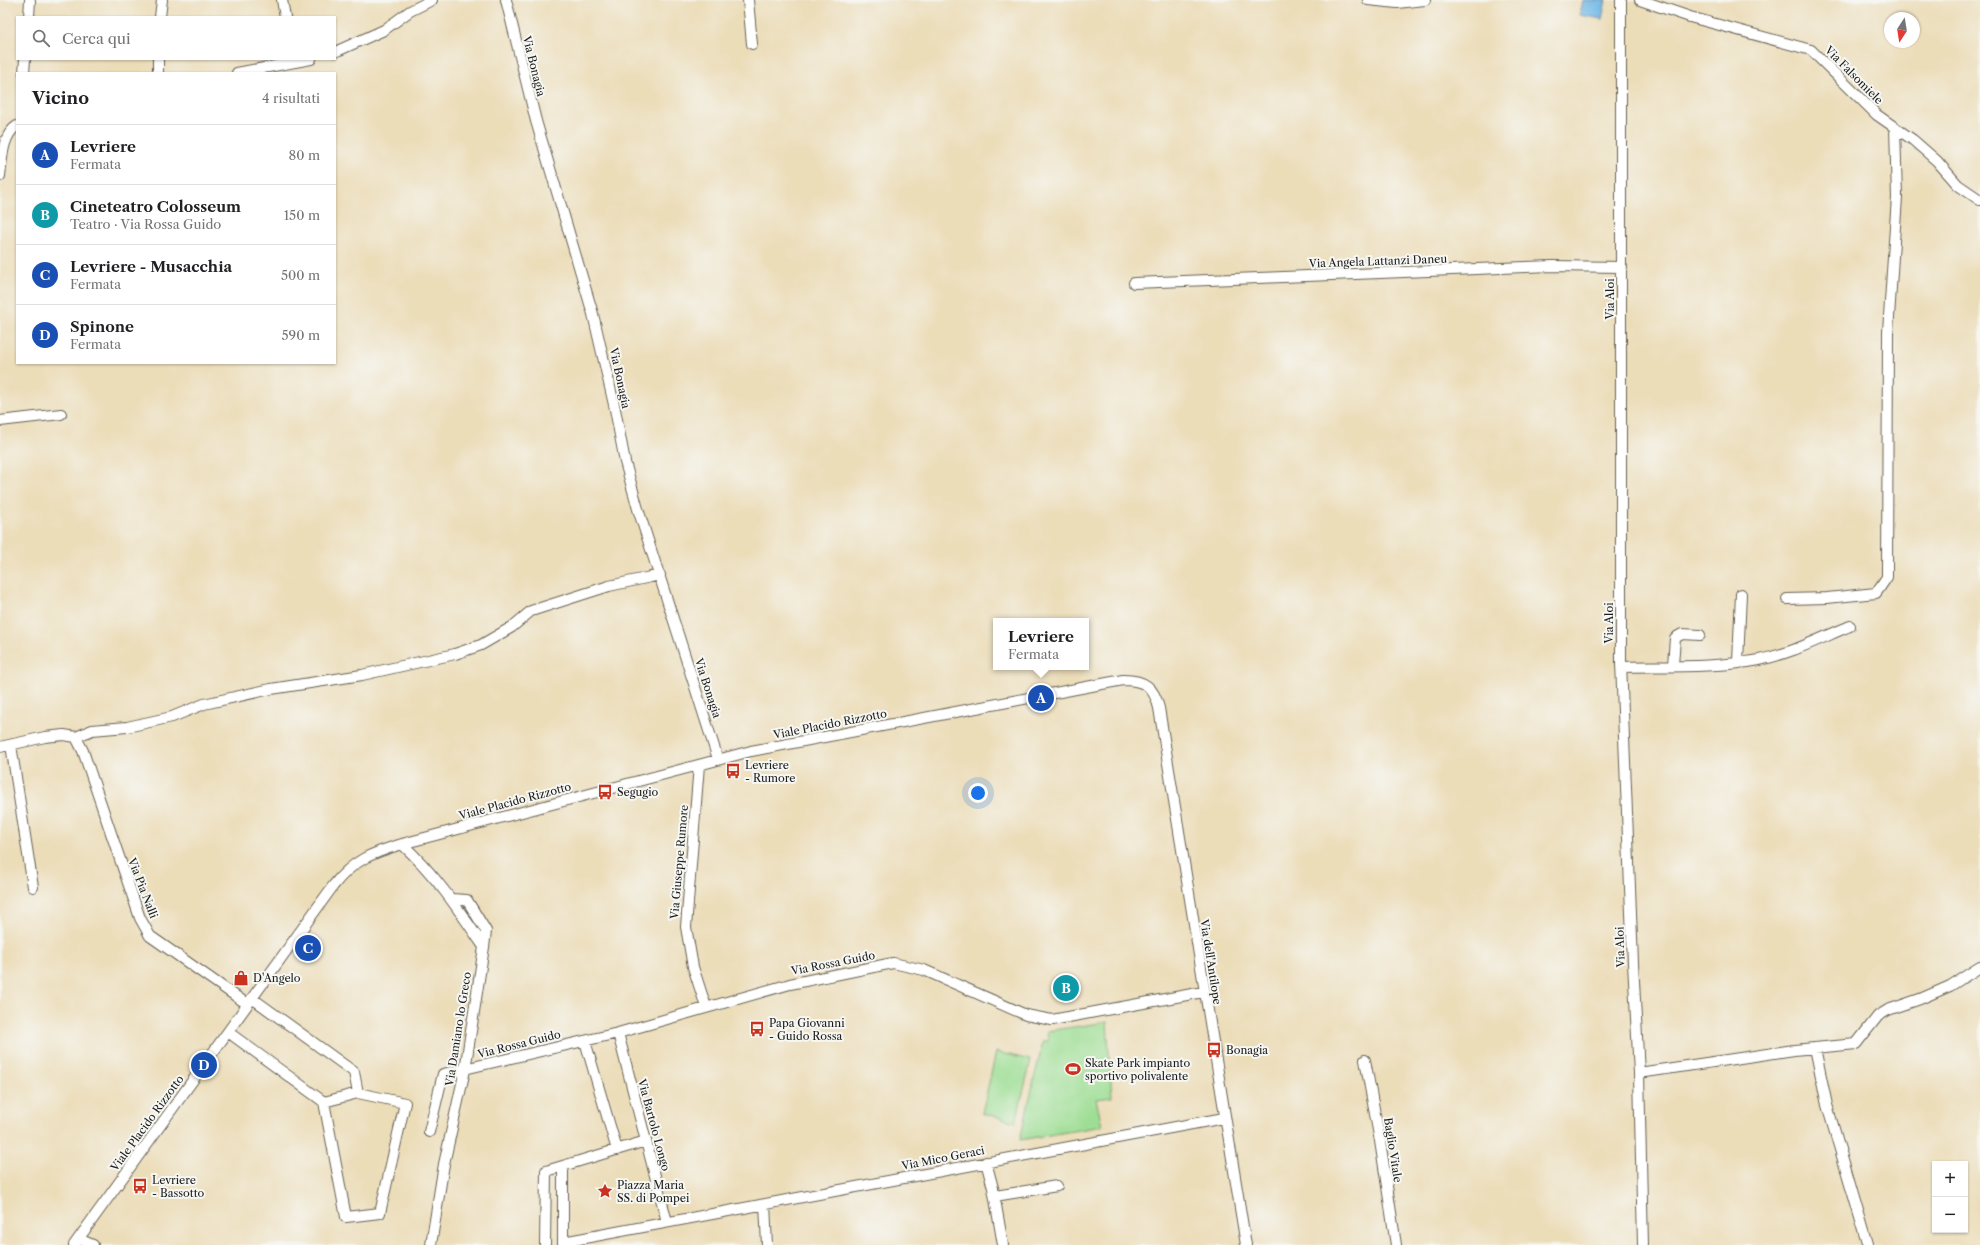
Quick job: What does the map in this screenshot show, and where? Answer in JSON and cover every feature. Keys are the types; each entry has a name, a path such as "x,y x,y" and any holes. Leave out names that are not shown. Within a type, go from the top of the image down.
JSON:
{"street":[{"path":"28,16 30,0"},
{"path":"160,16 162,0"},
{"path":"282,0 285,16"},
{"path":"336,52 384,30 410,11 432,0"},
{"name":"Via Bonagia","path":"506,0 536,121 593,314 615,409 625,462 638,509 718,759"},
{"path":"748,0 752,44"},
{"path":"1369,0 1396,3 1425,0"},
{"name":"Via Aloi","path":"1621,0 1621,667 1632,963 1639,1073 1642,1245"},
{"name":"Via Falsomiele","path":"1640,0 1690,17 1811,50 1877,115 1913,140 1937,161 1958,185 1980,200"},
{"path":"24,72 25,60"},
{"path":"158,60 158,72"},
{"path":"242,72 294,61"},
{"path":"0,176 1,154 9,134 16,127"},
{"path":"1787,599 1827,598 1876,593 1887,577 1888,332 1897,197 1895,128"},
{"name":"Via Angela Lattanzi Daneu","path":"1134,283 1552,266 1622,267"},
{"path":"0,421 61,414"},
{"path":"0,747 45,737 64,735 76,737 92,730 127,727 172,717 204,704 271,689 362,675 455,654 481,645 512,628 531,610 609,586 660,575"},
{"path":"1738,662 1741,594"},
{"path":"1621,667 1673,666 1759,660 1850,626"},
{"path":"1673,666 1675,638 1682,634 1700,635"},
{"name":"Viale Placido Rizzotto","path":"76,1242 344,872 369,855 402,844 718,759 1123,680 1133,680 1147,686"},
{"name":"Via dell'Antilope","path":"1147,686 1155,695 1159,708 1224,1118 1246,1245"},
{"name":"Via Pia Nalli","path":"76,737 83,751 140,918 150,936 250,1001 354,1072 358,1093"},
{"path":"11,745 33,886"},
{"name":"Via Giuseppe Rumore","path":"699,765 686,927 693,967 706,1007"},
{"name":"Via Damiano lo Greco","path":"402,844 416,857 452,899 484,946 465,1070 444,1164 431,1245"},
{"name":"Via Rossa Guido","path":"429,1132 443,1074 618,1033 790,984 893,963 924,970 1026,1016 1052,1020 1204,992"},
{"path":"1639,1073 1815,1048 1856,1044 1878,1016 1950,986 1980,967"},
{"path":"228,1032 324,1102 346,1217 380,1213 405,1103 358,1093 324,1102"},
{"name":"Via Bartolo Longo","path":"618,1033 667,1222"},
{"path":"585,1041 617,1150"},
{"path":"1815,1048 1827,1105 1868,1245"},
{"name":"Baglio Vitale","path":"1364,1060 1380,1141 1396,1245"},
{"name":"Via Mico Geraci","path":"563,1243 667,1222 1224,1118"},
{"path":"545,1245 546,1171 646,1141"},
{"path":"986,1162 995,1196 1003,1245"},
{"path":"563,1166 563,1243"},
{"path":"995,1196 1057,1186"},
{"path":"765,1204 767,1245"},
{"path":"76,1242 93,1245"}],"green space":[{"name":"Skate Park impianto sportivo polivalente","path":"1107,1022 1112,1097 1096,1099 1102,1126 1020,1140 1043,1041 1048,1041 1047,1031"},
{"path":"996,1052 1031,1060 1016,1122 982,1113"}],"water":[{"path":"1583,0 1606,0 1602,19 1580,15"}],"place":[{"name":"Levriere","path":"1041,698"},
{"name":"Levriere - Rumore","path":"733,771"},
{"name":"Segugio","path":"605,792"},
{"name":"Levriere - Musacchia","path":"308,948"},
{"name":"D'Angelo","path":"241,978"},
{"name":"Cineteatro Colosseum","path":"1066,988"},
{"name":"Papa Giovanni - Guido Rossa","path":"757,1029"},
{"name":"Bonagia","path":"1214,1050"},
{"name":"Spinone","path":"204,1065"},
{"name":"Skate Park impianto sportivo polivalente","path":"1073,1069"},
{"name":"Levriere - Bassotto","path":"140,1186"},
{"name":"Piazza Maria SS. di Pompei","path":"605,1191"}]}
